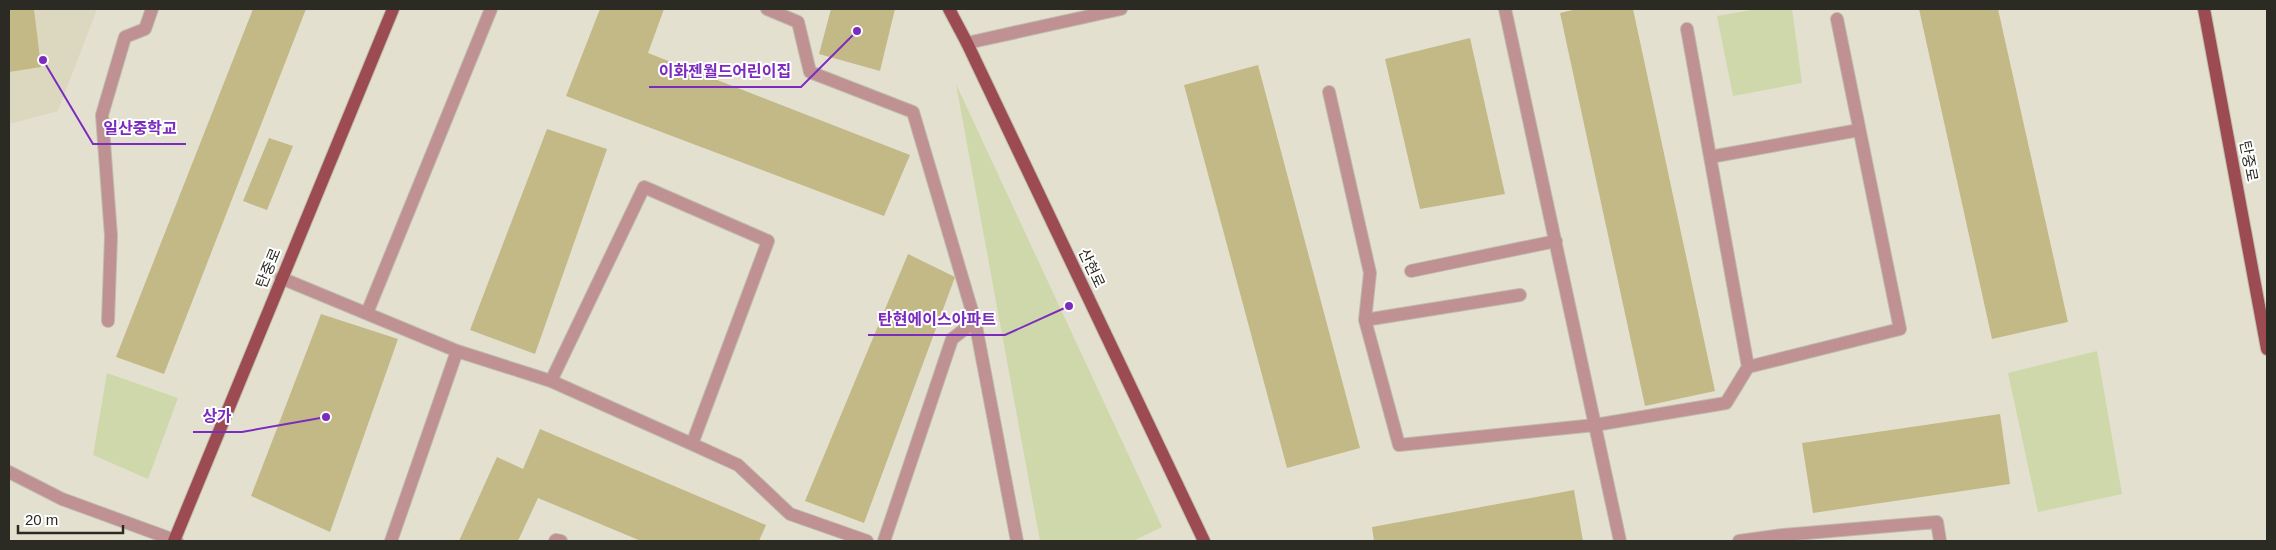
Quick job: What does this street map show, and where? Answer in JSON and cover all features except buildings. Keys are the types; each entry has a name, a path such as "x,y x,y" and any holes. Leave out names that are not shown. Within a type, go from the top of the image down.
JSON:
{"main road":[{"name":"탄중로","path":"176,541 281,278 393,9"},
{"name":"산현로","path":"949,9 967,43 1204,541"},
{"name":"탄중로","path":"2204,9 2267,349"}],"street":[{"path":"108,321 111,236 102,115 125,37 145,29 152,9"},
{"path":"368,313 491,9"},
{"path":"768,9 798,22 810,72 913,112 975,321 1016,541"},
{"path":"967,43 1121,9"},
{"path":"1505,9 1620,541"},
{"path":"1748,367 1900,329 1837,19"},
{"path":"1329,92 1370,273 1365,320 1399,444 1596,425 1726,403 1748,367 1687,29"},
{"path":"1710,157 1859,130"},
{"path":"551,381 644,187 768,241 692,444"},
{"path":"1411,271 1556,241"},
{"path":"281,278 457,350 551,381 692,444 738,465 790,514 867,541"},
{"path":"1365,320 1520,295"},
{"path":"884,541 952,339 975,321"},
{"path":"391,541 457,350"},
{"path":"9,472 62,499 176,541"},
{"path":"1739,541 1937,522 1940,541"},
{"path":"554,541 560,541"}],"shaded area":[{"path":"9,9 97,9 58,111 9,124"}],"green space":[{"path":"1757,9 1792,9 1802,83 1733,96 1717,16"},
{"path":"956,84 1162,527 1133,541 1040,541"},
{"path":"2097,351 2122,494 2038,512 2008,373"},
{"path":"107,373 178,398 148,479 93,455"}],"place":[{"name":"이화젠월드어린이집","path":"857,31"},
{"name":"일산중학교","path":"43,60"},
{"name":"탄현에이스아파트","path":"1069,306"},
{"name":"상가","path":"326,417"}]}
